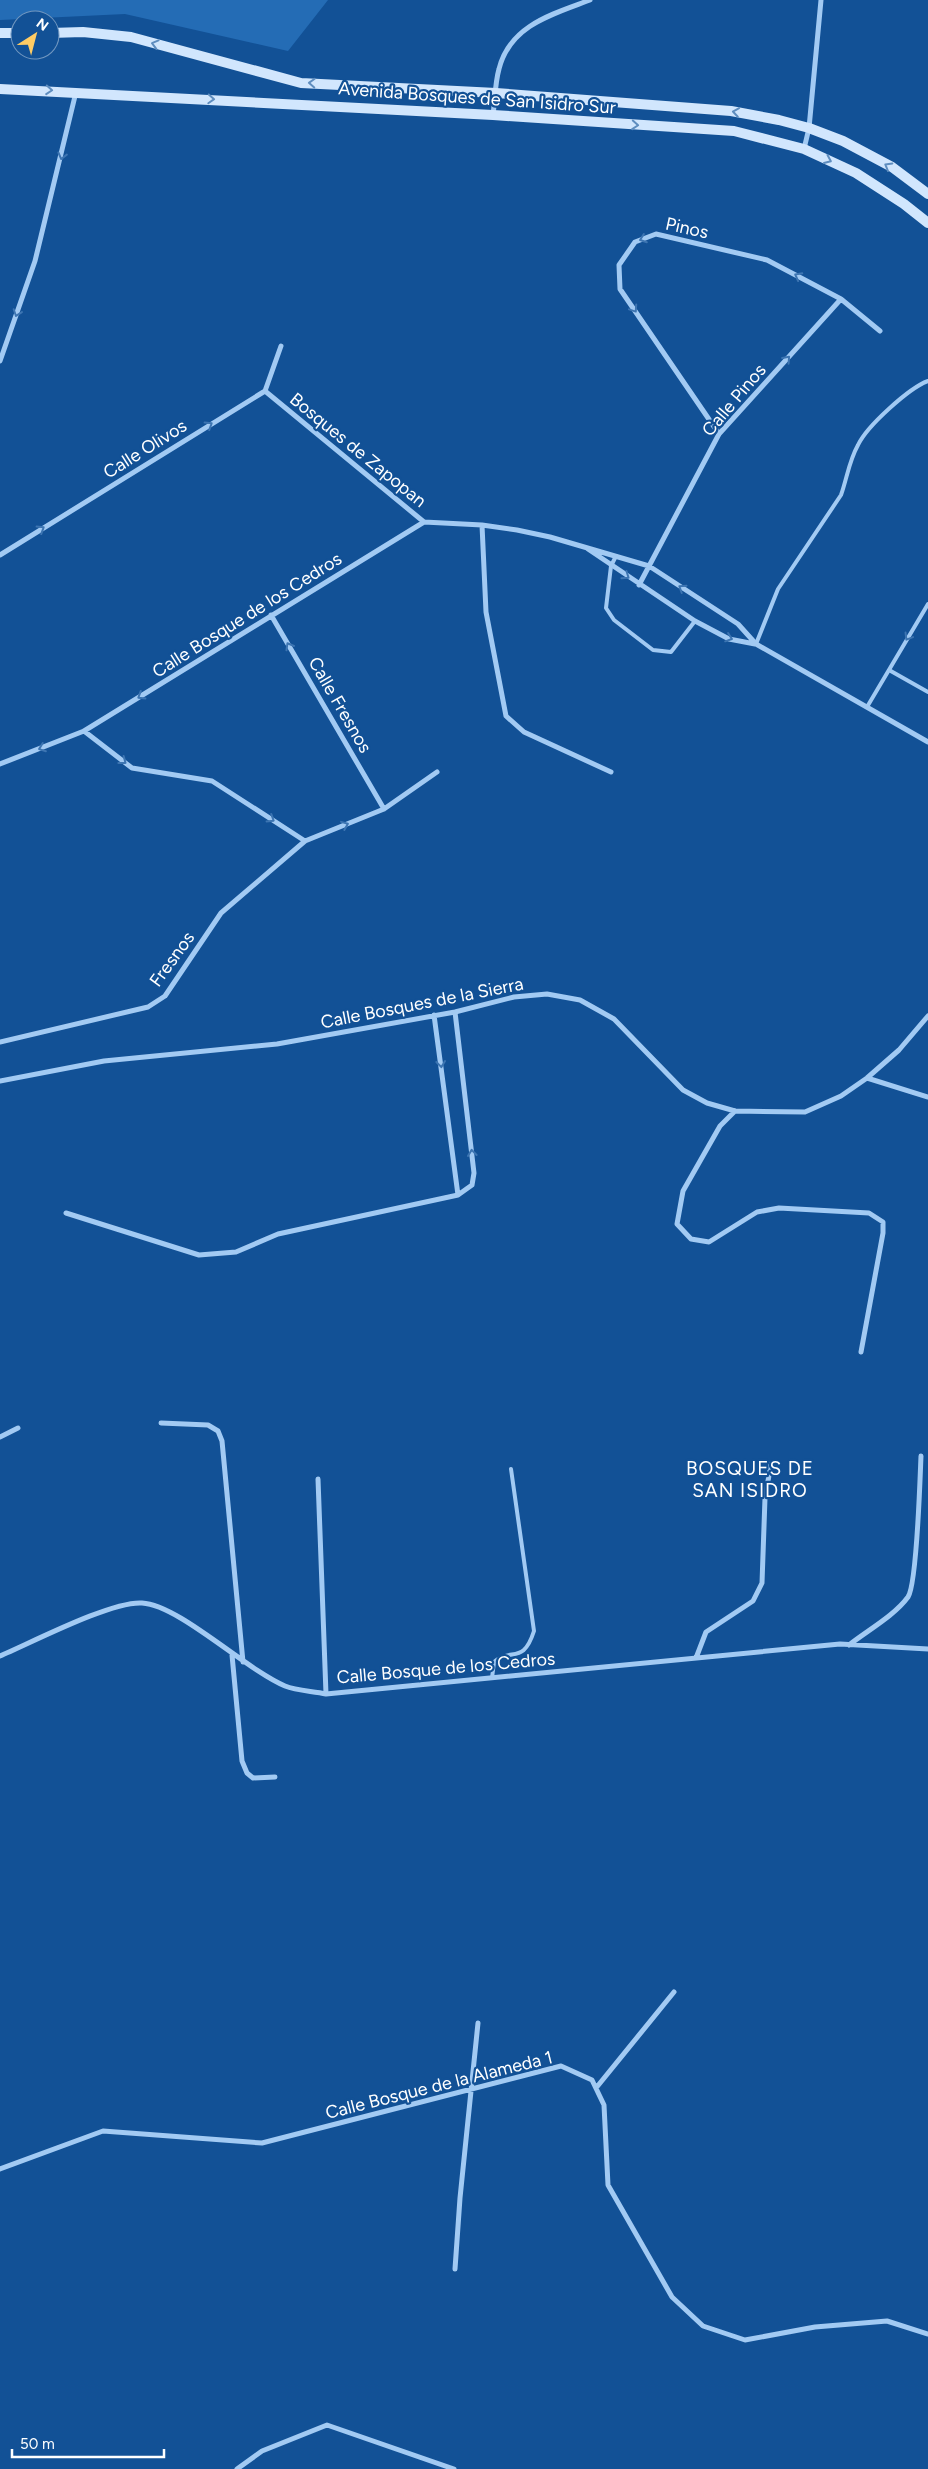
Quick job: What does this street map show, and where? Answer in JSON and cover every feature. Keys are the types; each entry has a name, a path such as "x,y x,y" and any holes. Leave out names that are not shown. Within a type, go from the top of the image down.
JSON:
{"main road":[{"name":"Avenida Bosques de San Isidro Sur","path":"60,33 83,32 131,37 302,83 496,94 731,111 809,128 842,141 892,167 928,194"},
{"name":"Avenida Bosques de San Isidro Sur","path":"0,88 493,115 734,132 804,149 856,173 904,204 928,223"}],"street":[{"path":"493,115 499,68 508,47 520,32 534,21 590,0"},
{"path":"804,149 809,128 821,0"},
{"path":"0,361 35,261 76,92"},
{"name":"Pinos","path":"719,434 620,289 619,265 635,242 656,234 767,260 841,299 880,331"},
{"name":"Calle Pinos","path":"639,585 719,434 841,299"},
{"path":"265,391 281,346"},
{"name":"Bosques de Zapopan","path":"265,391 424,522 482,525 550,537 649,566 738,624 756,644 928,742"},
{"name":"Calle Olivos","path":"0,555 265,391"},
{"name":"Calle Bosque de los Cedros","path":"0,764 84,731 424,522"},
{"path":"482,525 486,612 506,716 524,732 610,772"},
{"name":"Bosques de Zapopan","path":"584,547 695,621 729,639 756,644"},
{"name":"Calle Fresnos","path":"272,615 384,809"},
{"path":"84,731 132,768 212,781 305,840"},
{"name":"Fresnos","path":"0,1042 148,1007 165,996 221,913 305,840 384,809 437,772"},
{"name":"Calle Bosques de la Sierra","path":"0,1081 104,1061 277,1044 455,1012 514,997 547,994 580,1000 614,1019 683,1090 707,1104 735,1111 805,1112 841,1096 866,1078 899,1050 928,1016"},
{"path":"66,1213 199,1256 236,1252 278,1234 458,1195 472,1185 474,1174 455,1012"},
{"path":"434,1016 458,1195"},
{"path":"866,1078 928,1097"},
{"path":"735,1111 720,1126 683,1191 677,1224 691,1239 709,1242 757,1212 779,1208 869,1213 883,1222 884,1233 861,1352"},
{"path":"161,1423 208,1425 218,1431 222,1441 243,1662"},
{"path":"0,1437 18,1428"},
{"path":"849,1644 899,1606 910,1595 914,1569 921,1456"},
{"path":"696,1658 706,1632 753,1601 762,1583 765,1498 771,1464"},
{"path":"318,1479 326,1694"},
{"name":"Calle Bosque de los Cedros","path":"0,1656 108,1609 141,1603 171,1612 232,1655 286,1687 326,1694 849,1644 928,1649"},
{"path":"232,1655 242,1761 247,1773 253,1778 275,1777"},
{"path":"674,1992 596,2088 604,2104 608,2185 672,2297 703,2326 745,2340 815,2327 887,2321 928,2334"},
{"path":"455,2269 478,2023"},
{"name":"Calle Bosque de la Alameda 1","path":"0,2169 103,2131 262,2143 560,2066 592,2080 596,2088"},
{"path":"237,2469 262,2451 326,2425 454,2469"}],"lane":[{"path":"756,644 778,588 841,495 847,479 849,464 859,442 900,399 918,385 928,381"},
{"path":"616,556 611,566 606,608 614,620 653,650 671,652 695,621"},
{"path":"867,707 928,604"},
{"path":"889,670 928,692"},
{"path":"492,1678 494,1662 499,1658 521,1653 529,1645 534,1631 511,1469"}],"shaded area":[{"path":"0,0 328,0 288,51 125,14 60,17 60,10 10,10 10,20 0,20"}],"district":[{"name":"BOSQUES DE SAN ISIDRO","path":"750,1479"}]}
